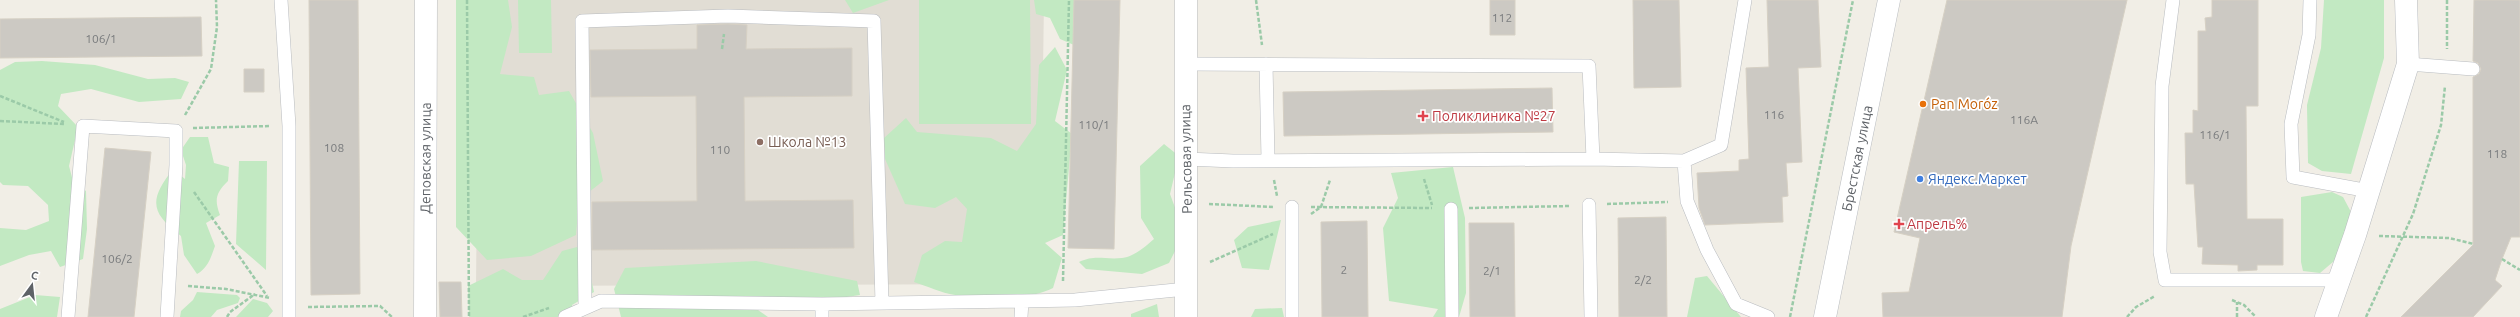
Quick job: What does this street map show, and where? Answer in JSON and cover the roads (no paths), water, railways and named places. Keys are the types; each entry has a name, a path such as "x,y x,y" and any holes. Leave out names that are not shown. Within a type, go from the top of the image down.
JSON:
{"street":[{"name":"Деповская улица","path":"425,317 426,0"},
{"name":"Рельсовая улица","path":"1186,0 1186,317"},
{"name":"Брестская улица","path":"1826,317 1889,0"},
{"path":"2326,317 2355,235 2408,64 2406,0"}],"lane":[{"path":"281,0 289,126 289,312"},
{"path":"1187,159 1593,159 1684,161 1722,145 1745,0"},
{"path":"2173,0 2162,86 2160,252 2165,280 2340,280"},
{"path":"2310,0 2309,35 2291,124 2294,177 2369,191"},
{"path":"585,307 582,21 728,16 874,21 882,303"},
{"path":"1185,64 1589,66 1593,159"},
{"path":"1266,64 1268,159"},
{"path":"2408,64 2473,69"},
{"path":"68,317 83,126 176,131 176,165 167,317"},
{"path":"1684,161 1687,201 1707,250 1736,304 1768,317"},
{"path":"1589,205 1591,317"},
{"path":"1292,207 1292,317"},
{"path":"1451,209 1452,317"},
{"path":"565,317 585,307 601,302 822,310 882,303 1063,300 1186,280"},
{"path":"1021,317 1022,301"}],"place":[{"name":"Pan Moróz","path":"1923,104"},
{"name":"Поликлиника №27","path":"1423,116"},
{"name":"Школа №13","path":"760,142"},
{"name":"Яндекс.Маркет","path":"1920,179"},
{"name":"Апрель%","path":"1899,224"}]}
